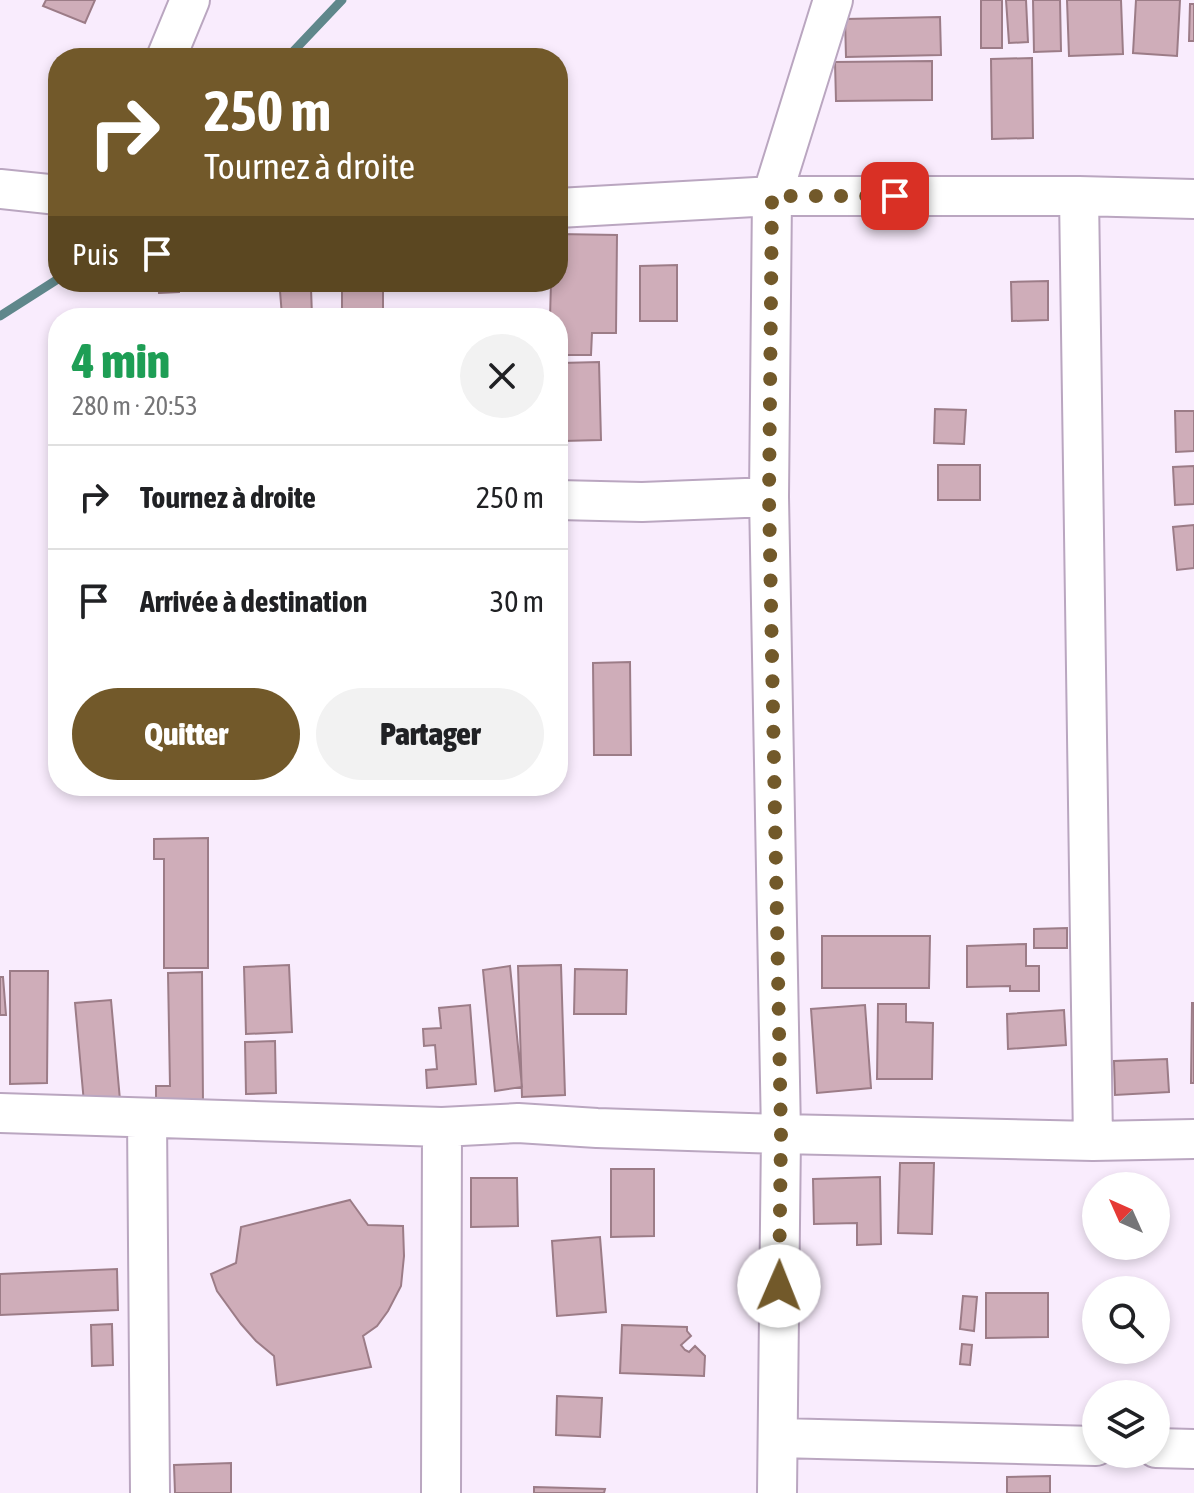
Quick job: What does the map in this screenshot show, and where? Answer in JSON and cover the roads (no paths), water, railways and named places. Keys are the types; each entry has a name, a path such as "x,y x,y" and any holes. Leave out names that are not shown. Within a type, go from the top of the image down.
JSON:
{"street":[{"path":"170,48 190,0"},
{"path":"777,1493 781,1134 769,497 772,196 833,0"},
{"path":"0,189 48,194"},
{"path":"568,207 772,196 1194,199"},
{"path":"1079,196 1093,1141"},
{"path":"568,500 642,502 769,497"},
{"path":"0,1113 442,1127 518,1123 781,1134 1093,1141 1194,1139"},
{"path":"147,1118 150,1493"},
{"path":"441,1493 442,1127"},
{"path":"778,1438 1082,1446"},
{"path":"1170,1448 1194,1449"}],"waterway":[{"path":"296,48 342,0"},
{"path":"0,316 48,285"}]}
